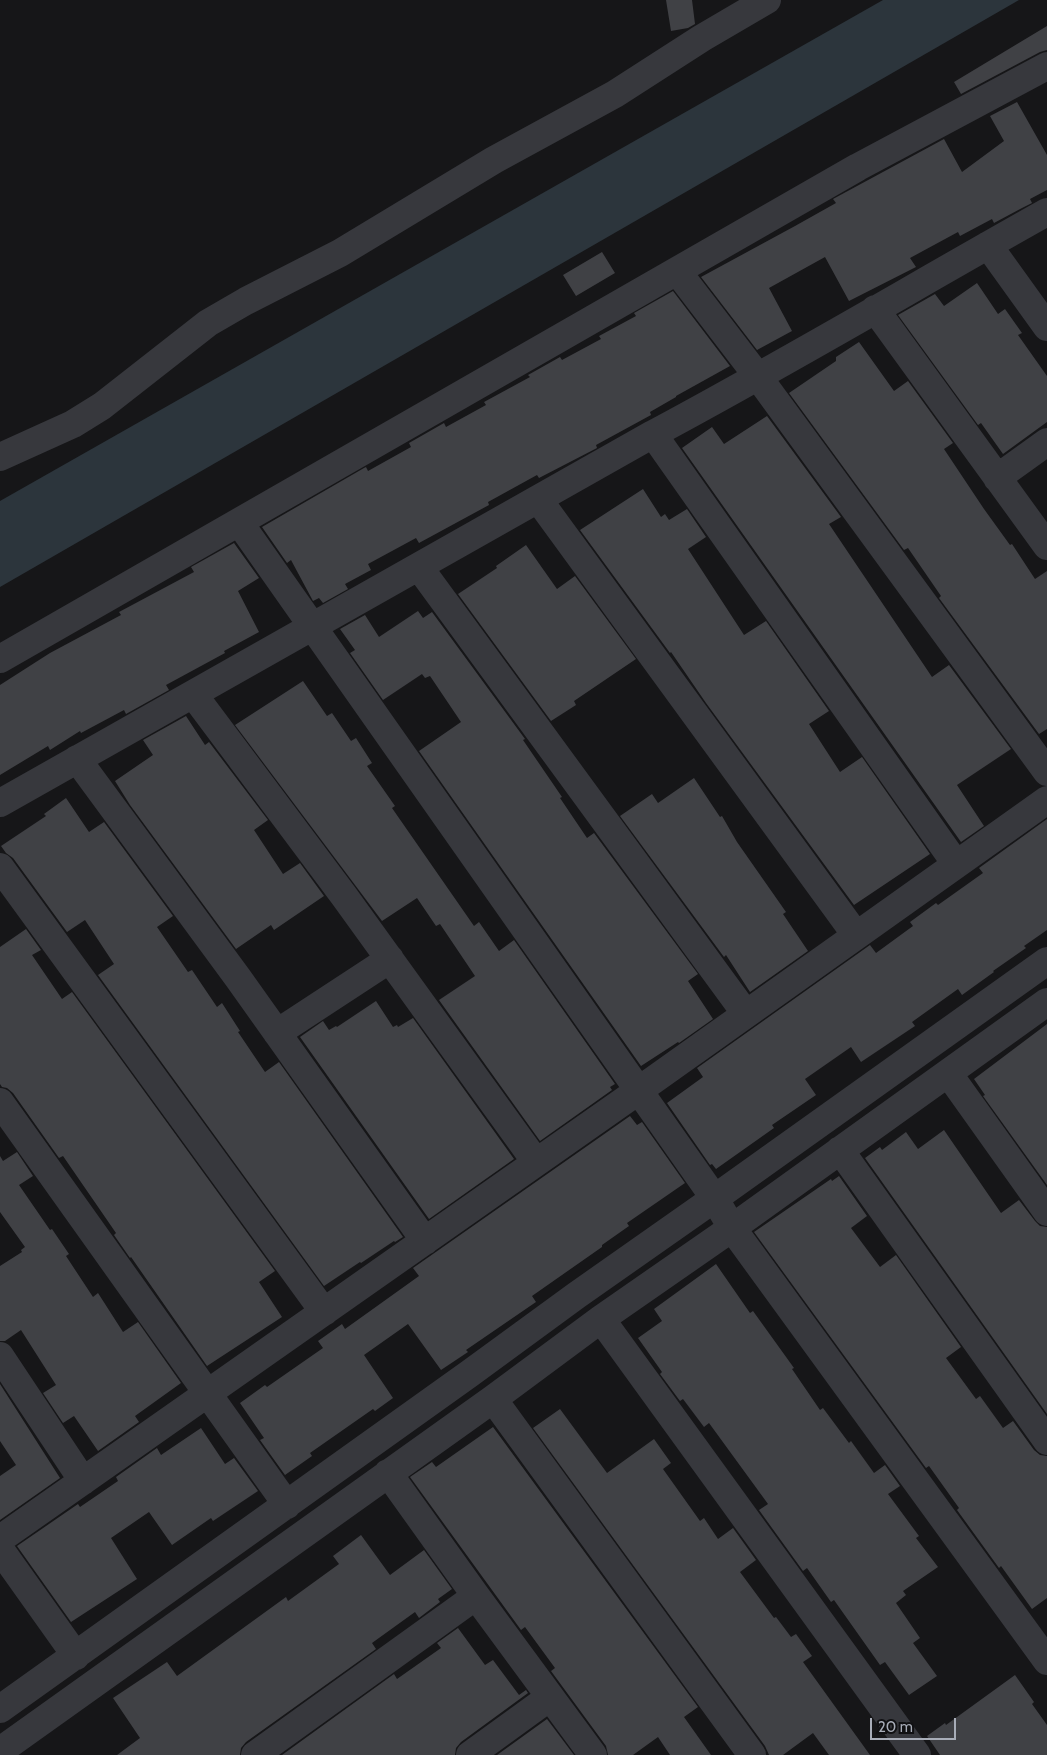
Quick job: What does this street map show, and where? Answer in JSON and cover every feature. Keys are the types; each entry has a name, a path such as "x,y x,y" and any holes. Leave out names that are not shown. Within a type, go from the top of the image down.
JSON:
{"street":[{"path":"0,457 73,424 102,406 208,323 246,301 340,253 494,160 614,94 702,38 767,0"},
{"path":"0,659 858,167 1045,73"},
{"path":"0,803 653,434 759,378 875,309 1047,212"},
{"path":"988,245 1047,327"},
{"path":"677,271 759,378 1047,772"},
{"path":"875,309 1047,546"},
{"path":"653,434 956,864"},
{"path":"997,478 1047,442"},
{"path":"538,499 856,935"},
{"path":"239,522 715,1199 732,1228 1047,1661"},
{"path":"419,567 746,1014"},
{"path":"193,694 390,959 536,1162"},
{"path":"77,759 277,1033 425,1241"},
{"path":"0,1540 638,1091 1047,800"},
{"path":"0,867 324,1312"},
{"path":"277,1033 390,959"},
{"path":"0,1709 1047,960"},
{"path":"0,1752 388,1472 1047,1003"},
{"path":"948,1073 1047,1212"},
{"path":"4,1115 209,1392 287,1504"},
{"path":"840,1150 1047,1441"},
{"path":"601,1320 917,1755"},
{"path":"0,1356 83,1481"},
{"path":"493,1399 752,1755"},
{"path":"388,1472 593,1755"},
{"path":"0,1549 76,1656"},
{"path":"255,1755 476,1596"},
{"path":"470,1755 550,1697"}],"shaded area":[{"path":"883,0 1019,0 0,587 0,501"}],"building":[{"path":"666,0 692,0 695,24 688,28 671,31"},
{"path":"1047,26 1047,50 961,94 954,82"},
{"path":"1017,102 1047,155 1047,190 1030,199 1032,203 994,223 992,219 960,236 958,232 910,258 916,267 849,301 825,257 769,288 792,331 757,350 701,277 836,203 833,199 944,139 962,172 1004,141 990,116"},
{"path":"602,252 615,273 576,296 563,275"},
{"path":"977,283 998,314 1005,309 1022,333 1018,335 1047,376 1047,422 1003,454 981,423 978,425 898,315 935,294 944,306"},
{"path":"673,291 730,366 650,412 651,415 596,445 597,448 539,478 537,475 488,502 489,505 419,543 416,538 368,564 371,570 345,584 348,589 323,603 319,598 313,601 291,560 287,563 262,527 364,468 366,467 368,471 411,447 409,443 444,423 446,427 486,405 484,402 530,377 528,375 560,357 562,360 601,339 599,336 636,316 634,313"},
{"path":"859,342 894,391 908,381 953,443 944,449 984,509 1010,545 1012,544 1035,579 1047,571 1047,729 1039,734 939,598 941,596 908,548 904,550 789,393 836,361 836,357"},
{"path":"767,416 841,517 829,524 932,677 949,665 1011,749 957,785 984,826 961,842 682,448 712,427 724,444"},
{"path":"643,489 661,517 665,514 669,520 687,509 706,537 688,549 744,635 766,621 829,711 809,724 840,772 862,757 930,854 854,905 706,703 671,652 580,530"},
{"path":"234,543 259,578 238,591 259,632 166,685 169,690 126,714 124,710 81,733 80,731 50,750 48,746 0,775 0,685 50,653 121,615 119,612 194,572 191,567"},
{"path":"526,545 557,589 575,576 636,659 574,701 576,705 551,721 458,594 497,568 496,566"},
{"path":"418,611 423,618 432,612 525,739 523,740 587,838 594,833 698,974 688,981 713,1019 679,1043 641,1066 419,751 461,722 430,676 425,678 422,674 383,700 350,653 355,650 340,629 365,615 379,637"},
{"path":"303,681 327,716 332,713 351,741 356,738 372,763 367,766 395,806 392,808 474,926 479,922 499,951 514,940 615,1084 610,1087 612,1090 540,1141 439,1000 475,976 440,924 436,926 417,898 382,921 235,725"},
{"path":"186,716 205,745 209,742 268,820 254,830 283,874 300,863 324,896 274,930 271,925 236,949 130,805 115,781 153,755 143,740"},
{"path":"694,778 720,817 722,816 737,842 786,912 783,914 808,951 750,992 726,955 724,957 620,816 652,794 658,803"},
{"path":"66,798 89,832 104,822 173,916 157,927 188,972 192,970 217,1007 222,1003 240,1031 238,1032 265,1072 279,1062 403,1237 324,1286 98,975 114,964 85,920 67,932 13,858 1,846 46,816 44,814"},
{"path":"1047,819 1047,930 1024,946 1026,948 962,995 958,989 912,1022 915,1026 861,1062 851,1047 805,1079 816,1095 772,1125 774,1128 716,1169 712,1164 710,1165 667,1103 703,1077 697,1068 870,945 876,953 913,926 910,922 983,873 979,868"},
{"path":"26,929 41,950 32,955 62,999 72,992 275,1271 259,1282 282,1317 207,1366 114,1235 116,1233 63,1156 59,1158 13,1093 0,1084 0,947"},
{"path":"376,1001 393,1027 397,1025 398,1027 413,1018 514,1159 429,1219 300,1037 323,1021 329,1030 337,1027"},
{"path":"1047,1024 1047,1185 983,1096 985,1095 974,1079"},
{"path":"630,1116 637,1125 642,1122 685,1183 627,1223 629,1226 602,1245 602,1247 532,1296 536,1302 466,1350 468,1352 441,1370 408,1324 364,1355 393,1398 375,1411 373,1409 310,1453 312,1456 285,1475 260,1440 264,1438 240,1403 265,1385 267,1387 323,1348 318,1341 342,1324 345,1329 419,1276 413,1268"},
{"path":"944,1130 1001,1213 1019,1200 1040,1226 1047,1227 1047,1414 865,1158 880,1147 882,1150 906,1132 918,1149"},
{"path":"17,1152 33,1176 19,1185 69,1254 66,1256 93,1297 98,1293 123,1332 138,1322 181,1383 135,1416 139,1422 98,1451 74,1416 63,1423 43,1393 56,1385 21,1330 5,1341 0,1341 0,1266 22,1252 21,1250 25,1247 0,1212 0,1156 3,1161"},
{"path":"839,1176 867,1216 851,1228 880,1267 896,1255 961,1347 946,1358 976,1399 980,1396 1003,1428 1013,1421 1034,1450 1040,1455 1047,1456 1047,1598 1032,1609 1001,1566 999,1568 957,1510 959,1508 929,1466 926,1468 754,1232 831,1179 832,1181"},
{"path":"716,1264 750,1313 753,1311 794,1368 792,1369 820,1410 823,1408 849,1443 851,1441 874,1473 885,1465 900,1486 888,1494 919,1536 916,1538 938,1567 903,1591 906,1595 896,1603 920,1638 913,1643 937,1676 909,1695 885,1662 880,1665 834,1600 831,1602 807,1568 803,1571 759,1510 768,1504 709,1423 704,1427 683,1399 680,1401 660,1374 662,1372 638,1338 662,1321 654,1309"},
{"path":"0,1384 60,1478 0,1520 0,1476 16,1465 0,1441"},
{"path":"560,1409 607,1473 654,1439 671,1463 663,1469 700,1521 704,1518 718,1539 733,1528 756,1560 740,1572 774,1618 776,1617 791,1637 796,1634 812,1656 803,1662 870,1755 829,1755 813,1733 783,1755 769,1755 765,1746 533,1428"},
{"path":"493,1427 698,1707 684,1717 711,1755 670,1755 658,1737 633,1755 608,1755 606,1746 551,1671 555,1668 525,1627 521,1630 410,1477 432,1462 436,1467"},
{"path":"201,1428 225,1464 234,1458 258,1491 213,1521 211,1518 172,1545 149,1512 111,1538 137,1579 71,1622 17,1546 78,1504 80,1507 118,1481 116,1477 157,1448 161,1455"},
{"path":"361,1535 390,1575 424,1550 452,1589 438,1599 440,1602 419,1618 415,1612 372,1643 376,1649 246,1742 241,1748 240,1755 117,1755 140,1738 113,1698 167,1662 177,1676 286,1597 288,1601 339,1564 333,1556"},
{"path":"458,1628 485,1665 493,1660 519,1695 526,1690 528,1693 461,1742 456,1748 455,1755 282,1755 394,1674 397,1679 441,1648 437,1643"},
{"path":"1015,1675 1047,1725 1047,1755 940,1755 927,1736 945,1723 946,1725"},
{"path":"547,1719 574,1755 497,1755"}]}
